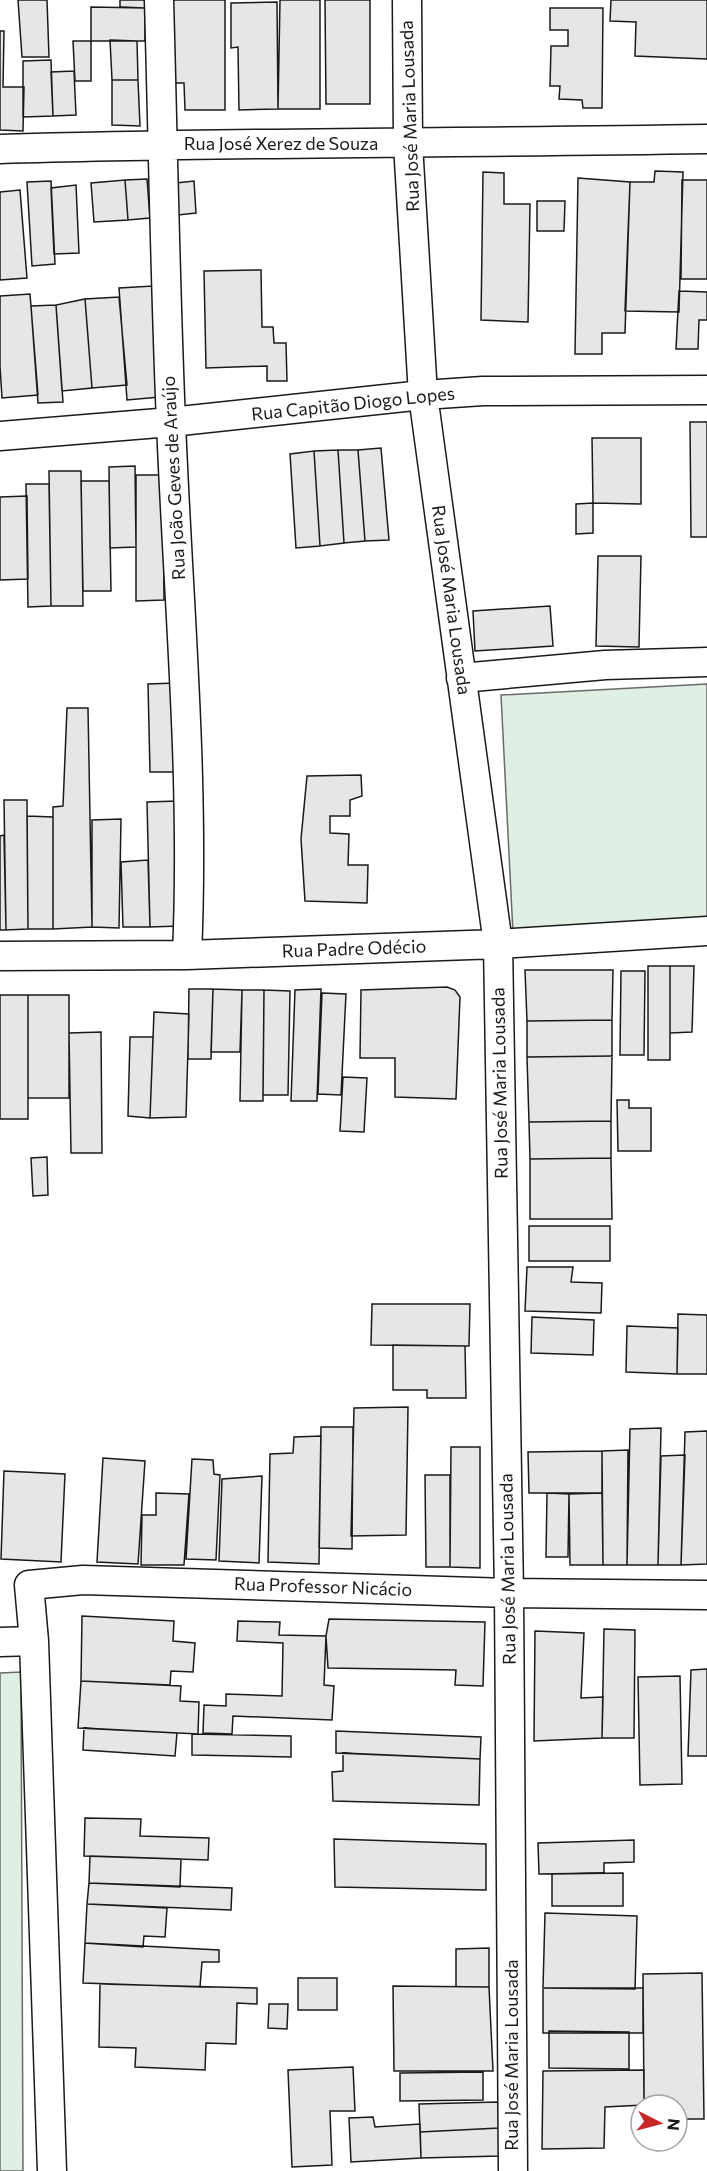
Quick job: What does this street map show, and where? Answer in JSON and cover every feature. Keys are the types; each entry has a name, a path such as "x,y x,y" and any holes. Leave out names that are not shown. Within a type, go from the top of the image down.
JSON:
{"street":[{"name":"Rua João Geves de Araújo","path":"159,0 171,422 189,766 190,901 187,955"},
{"name":"Rua José Maria Lousada","path":"407,0 408,144 423,395 498,944 509,1593 513,2171"},
{"name":"Rua José Xerez de Souza","path":"0,148 163,144 408,144 707,139"},
{"name":"Rua Capitão Diogo Lopes","path":"0,436 171,422 423,395 483,391 707,390"},
{"path":"461,678 605,665 707,662"},
{"name":"Rua Padre Odécio","path":"0,956 187,955 498,944 707,931"},
{"name":"Rua Professor Nicácio","path":"34,1641 29,1584 83,1580 509,1593 707,1595"},
{"path":"0,1642 34,1641 52,2171"}],"green space":[{"path":"707,684 707,922 513,933 501,695"},
{"path":"21,1672 23,2171 0,2171 0,1673"}],"building":[{"path":"18,0 47,0 49,57 22,57"},
{"path":"120,0 145,0 145,8 120,7"},
{"path":"171,0 225,0 225,110 185,110 184,83 171,83"},
{"path":"280,0 320,0 320,109 278,109"},
{"path":"325,0 370,0 370,104 326,104"},
{"path":"611,0 707,0 707,59 635,56 636,22 610,21"},
{"path":"277,2 278,109 239,110 238,47 231,48 231,3"},
{"path":"91,7 145,8 145,41 91,41"},
{"path":"550,8 603,8 602,108 583,108 582,100 559,99 560,86 550,86 551,46 568,46 568,30 550,30"},
{"path":"0,31 4,31 3,87 24,87 23,131 0,130"},
{"path":"110,40 137,41 138,80 112,80"},
{"path":"73,41 91,41 91,81 75,81"},
{"path":"51,60 53,116 23,117 23,61"},
{"path":"74,71 76,115 53,116 51,72"},
{"path":"112,80 138,80 140,126 112,125"},
{"path":"655,171 683,172 679,312 625,311 630,182 654,182"},
{"path":"483,172 504,173 504,204 530,204 528,322 481,320"},
{"path":"578,178 630,182 625,333 602,333 602,354 575,354"},
{"path":"147,179 150,218 128,220 125,180"},
{"path":"125,180 128,220 94,222 91,183"},
{"path":"682,180 707,180 707,279 681,279"},
{"path":"51,181 55,264 32,266 27,182"},
{"path":"194,181 196,213 178,215 176,183"},
{"path":"76,185 79,253 54,254 51,188"},
{"path":"20,190 27,278 0,280 0,192"},
{"path":"537,201 565,201 564,231 537,231"},
{"path":"261,270 262,327 273,327 274,343 286,343 287,381 267,381 267,366 206,368 204,271"},
{"path":"153,286 160,397 127,400 119,288"},
{"path":"679,291 707,292 707,320 699,320 698,349 676,349"},
{"path":"30,294 38,395 2,398 0,296"},
{"path":"119,297 127,385 92,388 85,299"},
{"path":"85,299 92,388 62,391 56,305"},
{"path":"56,305 63,402 38,403 31,306"},
{"path":"690,422 707,422 707,537 691,537"},
{"path":"592,438 641,438 641,504 593,503"},
{"path":"381,448 389,540 365,541 358,450"},
{"path":"338,450 344,543 320,546 314,451"},
{"path":"338,450 358,450 365,541 344,543"},
{"path":"314,451 320,546 296,548 290,454"},
{"path":"135,466 136,547 110,548 109,467"},
{"path":"49,471 81,471 83,606 51,606"},
{"path":"136,475 163,475 164,600 136,601"},
{"path":"81,481 109,481 111,591 83,591"},
{"path":"26,484 49,484 51,606 28,607"},
{"path":"27,496 28,579 0,580 0,497"},
{"path":"593,503 593,533 576,534 576,504"},
{"path":"598,556 641,556 639,647 596,646"},
{"path":"550,606 553,646 475,651 473,611"},
{"path":"175,683 177,772 150,772 148,684"},
{"path":"67,708 88,708 92,927 53,929 53,807 63,806"},
{"path":"361,775 362,796 350,800 350,816 330,816 330,833 349,834 348,865 368,865 367,903 305,901 301,839 307,776"},
{"path":"4,800 27,800 28,929 6,930"},
{"path":"177,801 179,926 150,927 147,802"},
{"path":"27,816 53,817 53,929 28,929"},
{"path":"121,819 119,928 92,927 92,820"},
{"path":"4,835 6,930 0,930 0,836"},
{"path":"148,860 150,927 123,927 121,862"},
{"path":"648,966 670,966 670,1060 648,1060"},
{"path":"670,966 694,966 692,1032 670,1033"},
{"path":"525,970 613,970 612,1020 527,1021"},
{"path":"621,971 645,971 644,1055 620,1055"},
{"path":"447,987 455,990 460,997 456,1099 395,1097 395,1058 360,1058 361,990"},
{"path":"189,989 213,989 211,1059 188,1059"},
{"path":"213,989 242,990 240,1052 211,1052"},
{"path":"321,989 317,1101 291,1101 295,990"},
{"path":"242,990 264,990 263,1101 240,1101"},
{"path":"264,990 290,991 288,1095 263,1095"},
{"path":"322,993 346,994 341,1095 318,1094"},
{"path":"0,995 28,995 28,1119 0,1119"},
{"path":"28,995 69,995 69,1098 28,1098"},
{"path":"154,1012 189,1014 186,1117 150,1118"},
{"path":"612,1020 612,1056 527,1057 527,1021"},
{"path":"101,1032 102,1153 71,1153 69,1033"},
{"path":"130,1037 153,1037 150,1118 128,1116"},
{"path":"612,1056 611,1121 529,1122 527,1057"},
{"path":"343,1077 367,1078 364,1132 340,1131"},
{"path":"617,1100 629,1100 629,1108 651,1108 651,1151 618,1151"},
{"path":"611,1121 611,1158 530,1159 529,1122"},
{"path":"47,1157 48,1195 33,1196 31,1158"},
{"path":"611,1158 612,1219 530,1219 530,1159"},
{"path":"529,1226 610,1226 610,1261 529,1261"},
{"path":"527,1267 573,1267 571,1282 602,1283 601,1313 525,1311"},
{"path":"372,1304 470,1304 469,1346 371,1345"},
{"path":"678,1314 707,1315 707,1374 677,1374"},
{"path":"532,1317 594,1320 593,1355 531,1353"},
{"path":"627,1326 678,1328 677,1374 626,1372"},
{"path":"393,1345 465,1346 466,1398 427,1398 427,1390 393,1390"},
{"path":"408,1407 406,1535 351,1536 354,1408"},
{"path":"321,1427 353,1427 352,1549 319,1548"},
{"path":"661,1428 658,1565 627,1565 630,1429"},
{"path":"707,1431 707,1564 681,1565 685,1432"},
{"path":"321,1436 319,1564 268,1562 270,1454 293,1453 294,1437"},
{"path":"451,1447 480,1447 480,1568 450,1567"},
{"path":"628,1450 627,1565 603,1565 602,1451"},
{"path":"602,1451 602,1493 529,1493 528,1452"},
{"path":"685,1455 681,1565 658,1565 661,1456"},
{"path":"103,1458 145,1461 138,1564 97,1562"},
{"path":"192,1459 213,1460 214,1474 220,1475 216,1560 186,1559"},
{"path":"4,1471 65,1474 61,1562 1,1559"},
{"path":"425,1475 450,1475 450,1567 426,1567"},
{"path":"262,1476 259,1563 219,1561 222,1479"},
{"path":"156,1493 189,1494 184,1565 141,1565 142,1515 156,1515"},
{"path":"547,1493 569,1494 568,1557 546,1557"},
{"path":"602,1493 603,1565 570,1565 569,1494"},
{"path":"82,1616 174,1621 173,1641 195,1643 193,1672 171,1671 170,1685 81,1681"},
{"path":"329,1619 485,1622 483,1686 455,1685 456,1670 328,1668 326,1636"},
{"path":"238,1621 280,1622 279,1635 326,1636 324,1685 334,1686 332,1720 233,1716 232,1734 203,1733 204,1705 226,1706 226,1694 282,1696 283,1643 237,1641"},
{"path":"604,1629 635,1630 634,1738 602,1738"},
{"path":"535,1631 584,1633 581,1698 603,1697 602,1738 534,1741"},
{"path":"707,1669 707,1756 688,1756 691,1670"},
{"path":"680,1676 682,1784 640,1785 638,1677"},
{"path":"81,1681 181,1686 180,1701 199,1702 198,1734 78,1728"},
{"path":"84,1728 177,1733 175,1756 83,1750"},
{"path":"336,1731 481,1737 480,1759 336,1753"},
{"path":"192,1734 291,1736 291,1757 192,1755"},
{"path":"343,1753 480,1759 479,1805 333,1801 332,1772 343,1771"},
{"path":"85,1818 141,1819 140,1836 209,1838 208,1860 84,1856"},
{"path":"334,1839 486,1844 486,1890 335,1887"},
{"path":"634,1840 634,1862 604,1863 604,1873 539,1874 538,1843"},
{"path":"90,1856 181,1859 180,1887 89,1883"},
{"path":"623,1873 623,1906 552,1906 552,1874"},
{"path":"89,1883 232,1888 231,1910 87,1904"},
{"path":"87,1904 167,1908 165,1937 144,1936 143,1947 85,1943"},
{"path":"545,1913 637,1916 635,1989 543,1988"},
{"path":"85,1943 219,1950 219,1962 202,1962 200,1987 83,1983"},
{"path":"489,1948 489,1987 456,1987 456,1949"},
{"path":"702,1973 704,2119 689,2119 689,2093 644,2093 643,1974"},
{"path":"298,1978 337,1978 337,2010 298,2010"},
{"path":"100,1984 257,1988 257,2004 237,2003 236,2044 206,2043 205,2070 135,2067 136,2048 99,2047"},
{"path":"393,1986 489,1987 493,2071 394,2071"},
{"path":"543,1988 643,1988 643,2033 543,2033"},
{"path":"269,2004 288,2004 287,2029 268,2028"},
{"path":"549,2031 629,2032 629,2069 549,2068"},
{"path":"353,2067 355,2111 330,2111 332,2165 292,2167 288,2070"},
{"path":"644,2070 644,2093 629,2093 629,2106 605,2107 604,2148 542,2149 543,2071"},
{"path":"483,2072 483,2100 400,2101 400,2073"},
{"path":"498,2102 499,2128 420,2132 419,2104"},
{"path":"373,2117 375,2127 420,2124 421,2158 351,2162 349,2118"},
{"path":"499,2128 500,2156 421,2158 420,2132"}]}
